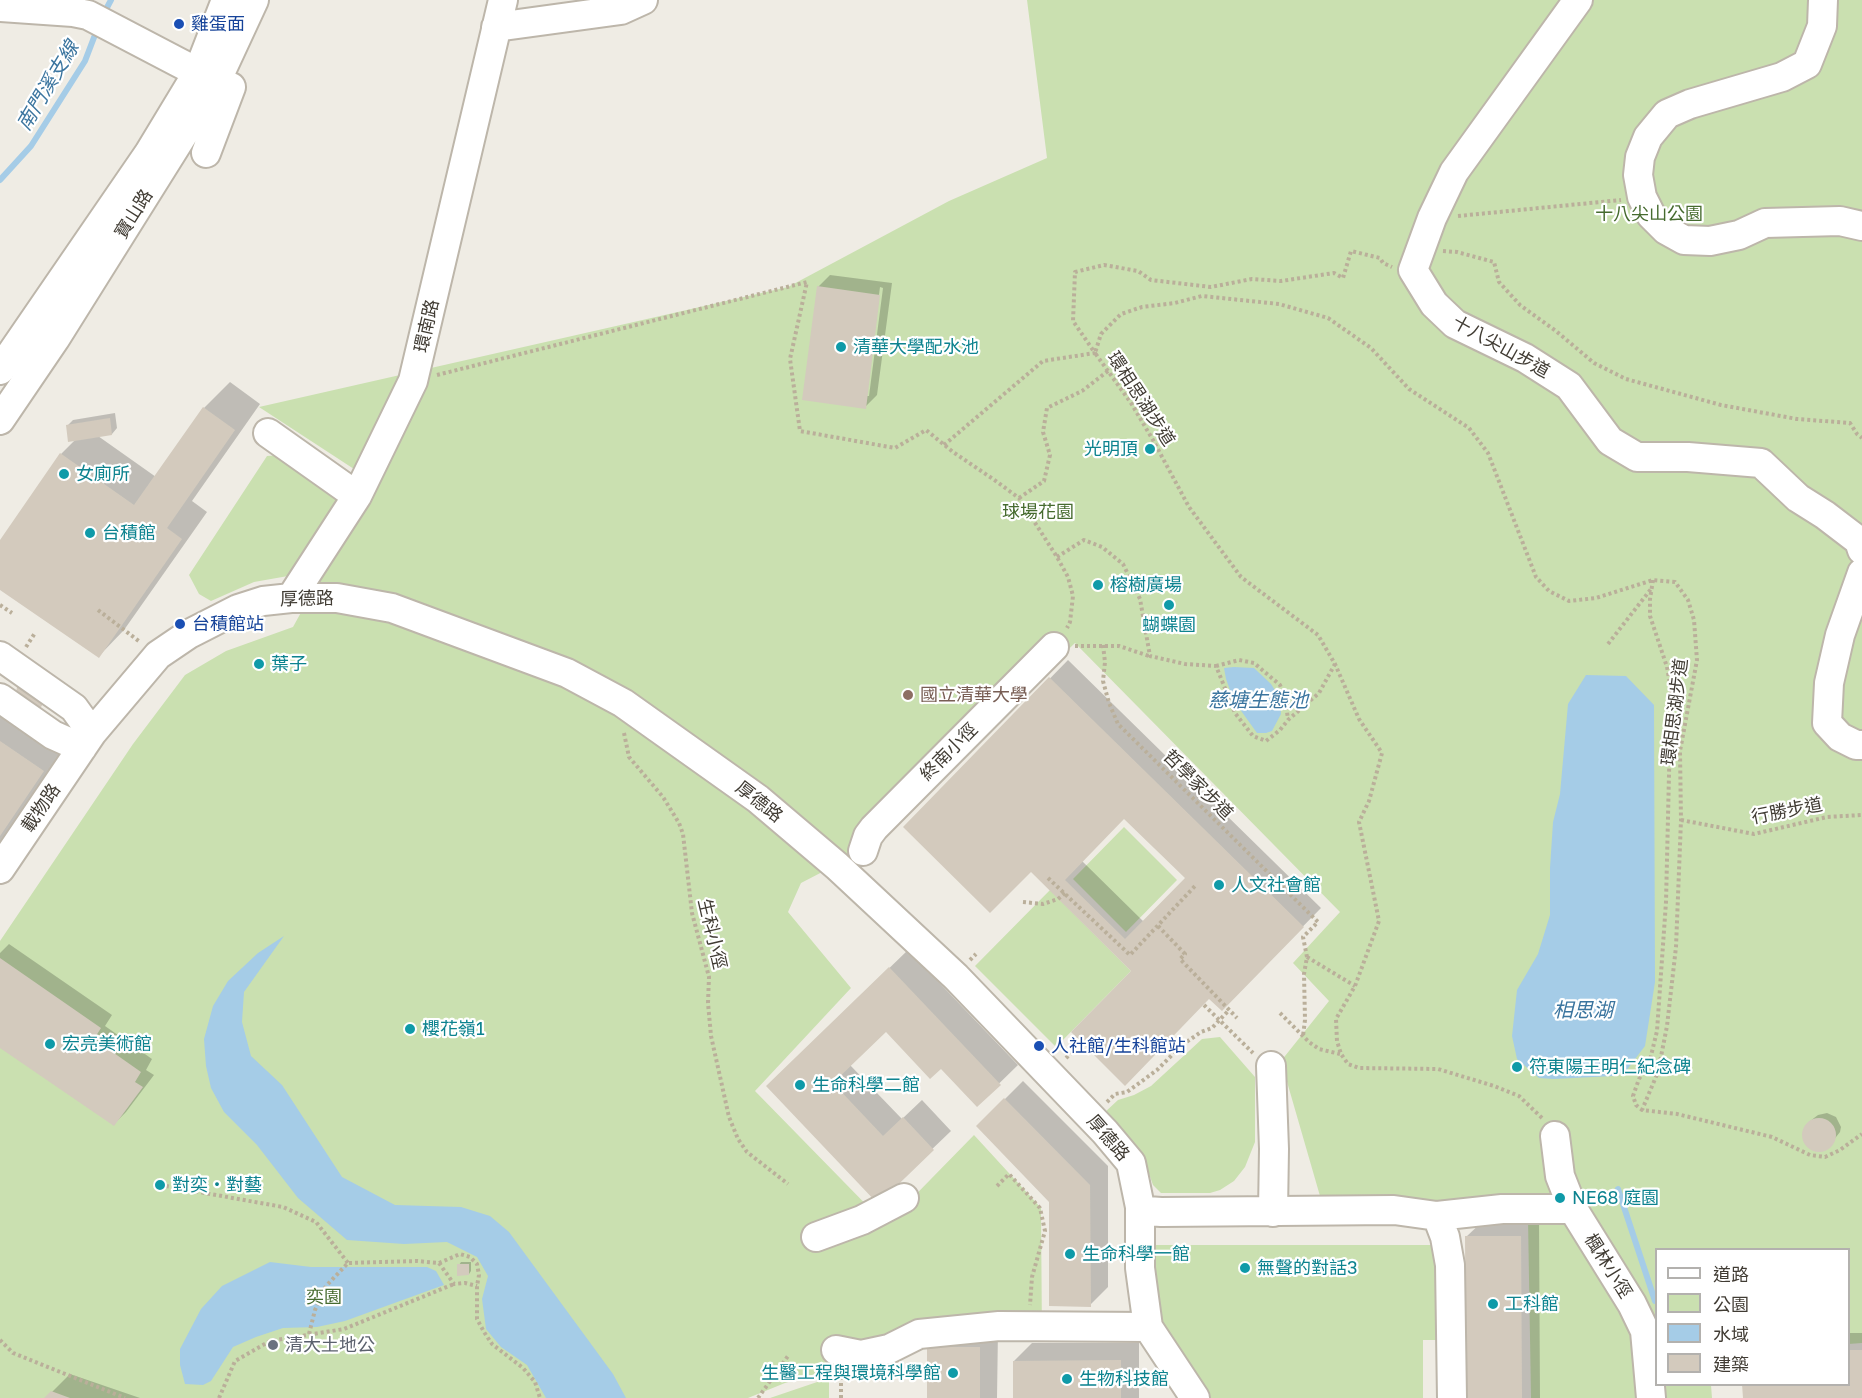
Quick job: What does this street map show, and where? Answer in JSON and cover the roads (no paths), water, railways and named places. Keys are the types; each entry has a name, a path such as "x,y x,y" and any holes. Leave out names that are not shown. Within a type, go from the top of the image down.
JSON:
{"street":[{"name":"寶山路","path":"0,370 149,153 207,77 226,0"},
{"name":"寶山路","path":"0,420 55,339 254,0"},
{"name":"環南路","path":"291,597 357,496 413,381 503,0"},
{"path":"496,27 621,10 643,0"},
{"name":"十八尖山步道","path":"1578,0 1454,172 1432,218 1413,270 1434,304 1455,324 1525,358 1569,386 1610,441 1637,457 1761,463 1797,498 1825,515 1859,542 1862,550"},
{"path":"1823,0 1822,26 1807,64 1782,77 1690,104 1667,114 1648,137 1640,157 1638,175 1642,197 1651,215 1666,230 1684,240 1710,241 1739,235 1765,224 1840,221 1862,226"},
{"path":"0,7 73,12 98,20 207,77 231,87 206,153"},
{"path":"268,433 357,496"},
{"path":"1862,573 1840,635 1829,683 1827,723 1840,737 1856,745 1862,745"},
{"name":"厚德路","path":"87,740 158,655 189,634 238,609 263,601 291,597 337,598 392,608 567,673 623,703 758,799 837,866 956,977 1105,1132 1131,1163 1140,1207 1140,1268 1148,1327 1195,1398"},
{"name":"終南小徑","path":"863,851 868,836 895,807 1054,647"},
{"path":"10,655 74,708 87,740"},
{"path":"0,698 53,735 87,740"},
{"name":"載物路","path":"0,869 87,740"},
{"path":"1271,1066 1274,1149 1273,1212"},
{"name":"楓林小徑","path":"1555,1136 1560,1176 1573,1209 1632,1304 1645,1331 1651,1398"},
{"path":"816,1237 862,1220 904,1198"},
{"path":"1140,1207 1147,1211 1161,1212 1394,1210 1437,1216 1502,1209 1573,1209"},
{"path":"1437,1216 1445,1237 1450,1265 1452,1398"},
{"path":"837,1350 861,1355 889,1349 919,1334 999,1326 1148,1327"}],"water":[{"name":"慈塘生態池","path":"1224,668 1254,668 1271,684 1280,698 1281,714 1272,731 1257,733 1234,701"},
{"name":"相思湖","path":"1586,675 1626,676 1654,705 1655,982 1645,1046 1626,1071 1613,1076 1539,1078 1517,1059 1512,1036 1517,990 1538,954 1550,915 1553,822 1560,794 1568,704"},
{"path":"284,936 244,992 242,1022 251,1056 282,1085 342,1177 395,1205 461,1207 490,1216 509,1232 613,1374 626,1398 546,1398 527,1365 501,1347 486,1329 482,1299 488,1276 477,1257 447,1242 404,1244 347,1240 298,1198 257,1145 224,1112 211,1088 206,1066 204,1039 213,1006 228,981 258,953"},
{"path":"270,1262 311,1267 427,1267 436,1271 444,1285 345,1321 317,1327 283,1328 256,1337 233,1347 211,1381 203,1385 185,1384 180,1365 180,1349 201,1309 222,1286"}],"waterway":[{"name":"南門溪支線","path":"103,15 111,0"},
{"name":"南門溪支線","path":"0,180 31,146 85,61 98,27"},
{"path":"1618,1189 1655,1301"}],"place":[{"name":"雞蛋面","path":"179,24"},
{"name":"清華大學配水池","path":"841,347"},
{"name":"光明頂","path":"1150,449"},
{"name":"女廁所","path":"64,474"},
{"name":"台積館","path":"90,533"},
{"name":"榕樹廣場","path":"1098,585"},
{"name":"蝴蝶園","path":"1169,605"},
{"name":"台積館站","path":"180,624"},
{"name":"葉子","path":"259,664"},
{"name":"國立清華大學","path":"908,695"},
{"name":"人文社會館","path":"1219,885"},
{"name":"櫻花嶺1","path":"410,1029"},
{"name":"宏亮美術館","path":"50,1044"},
{"name":"人社館/生科館站","path":"1039,1046"},
{"name":"符東陽王明仁紀念碑","path":"1517,1067"},
{"name":"生命科學二館","path":"800,1085"},
{"name":"對奕‧對藝","path":"160,1185"},
{"name":"NE68 庭園","path":"1560,1198"},
{"name":"生命科學一館","path":"1070,1254"},
{"name":"無聲的對話3","path":"1245,1268"},
{"name":"工科館","path":"1493,1304"},
{"name":"清大土地公","path":"273,1345"},
{"name":"生醫工程與環境科學館","path":"953,1373"},
{"name":"生物科技館","path":"1067,1379"}],"park label":[{"name":"十八尖山公園","path":"1649,214"},
{"name":"球場花園","path":"1038,512"},
{"name":"奕園","path":"324,1297"}]}
